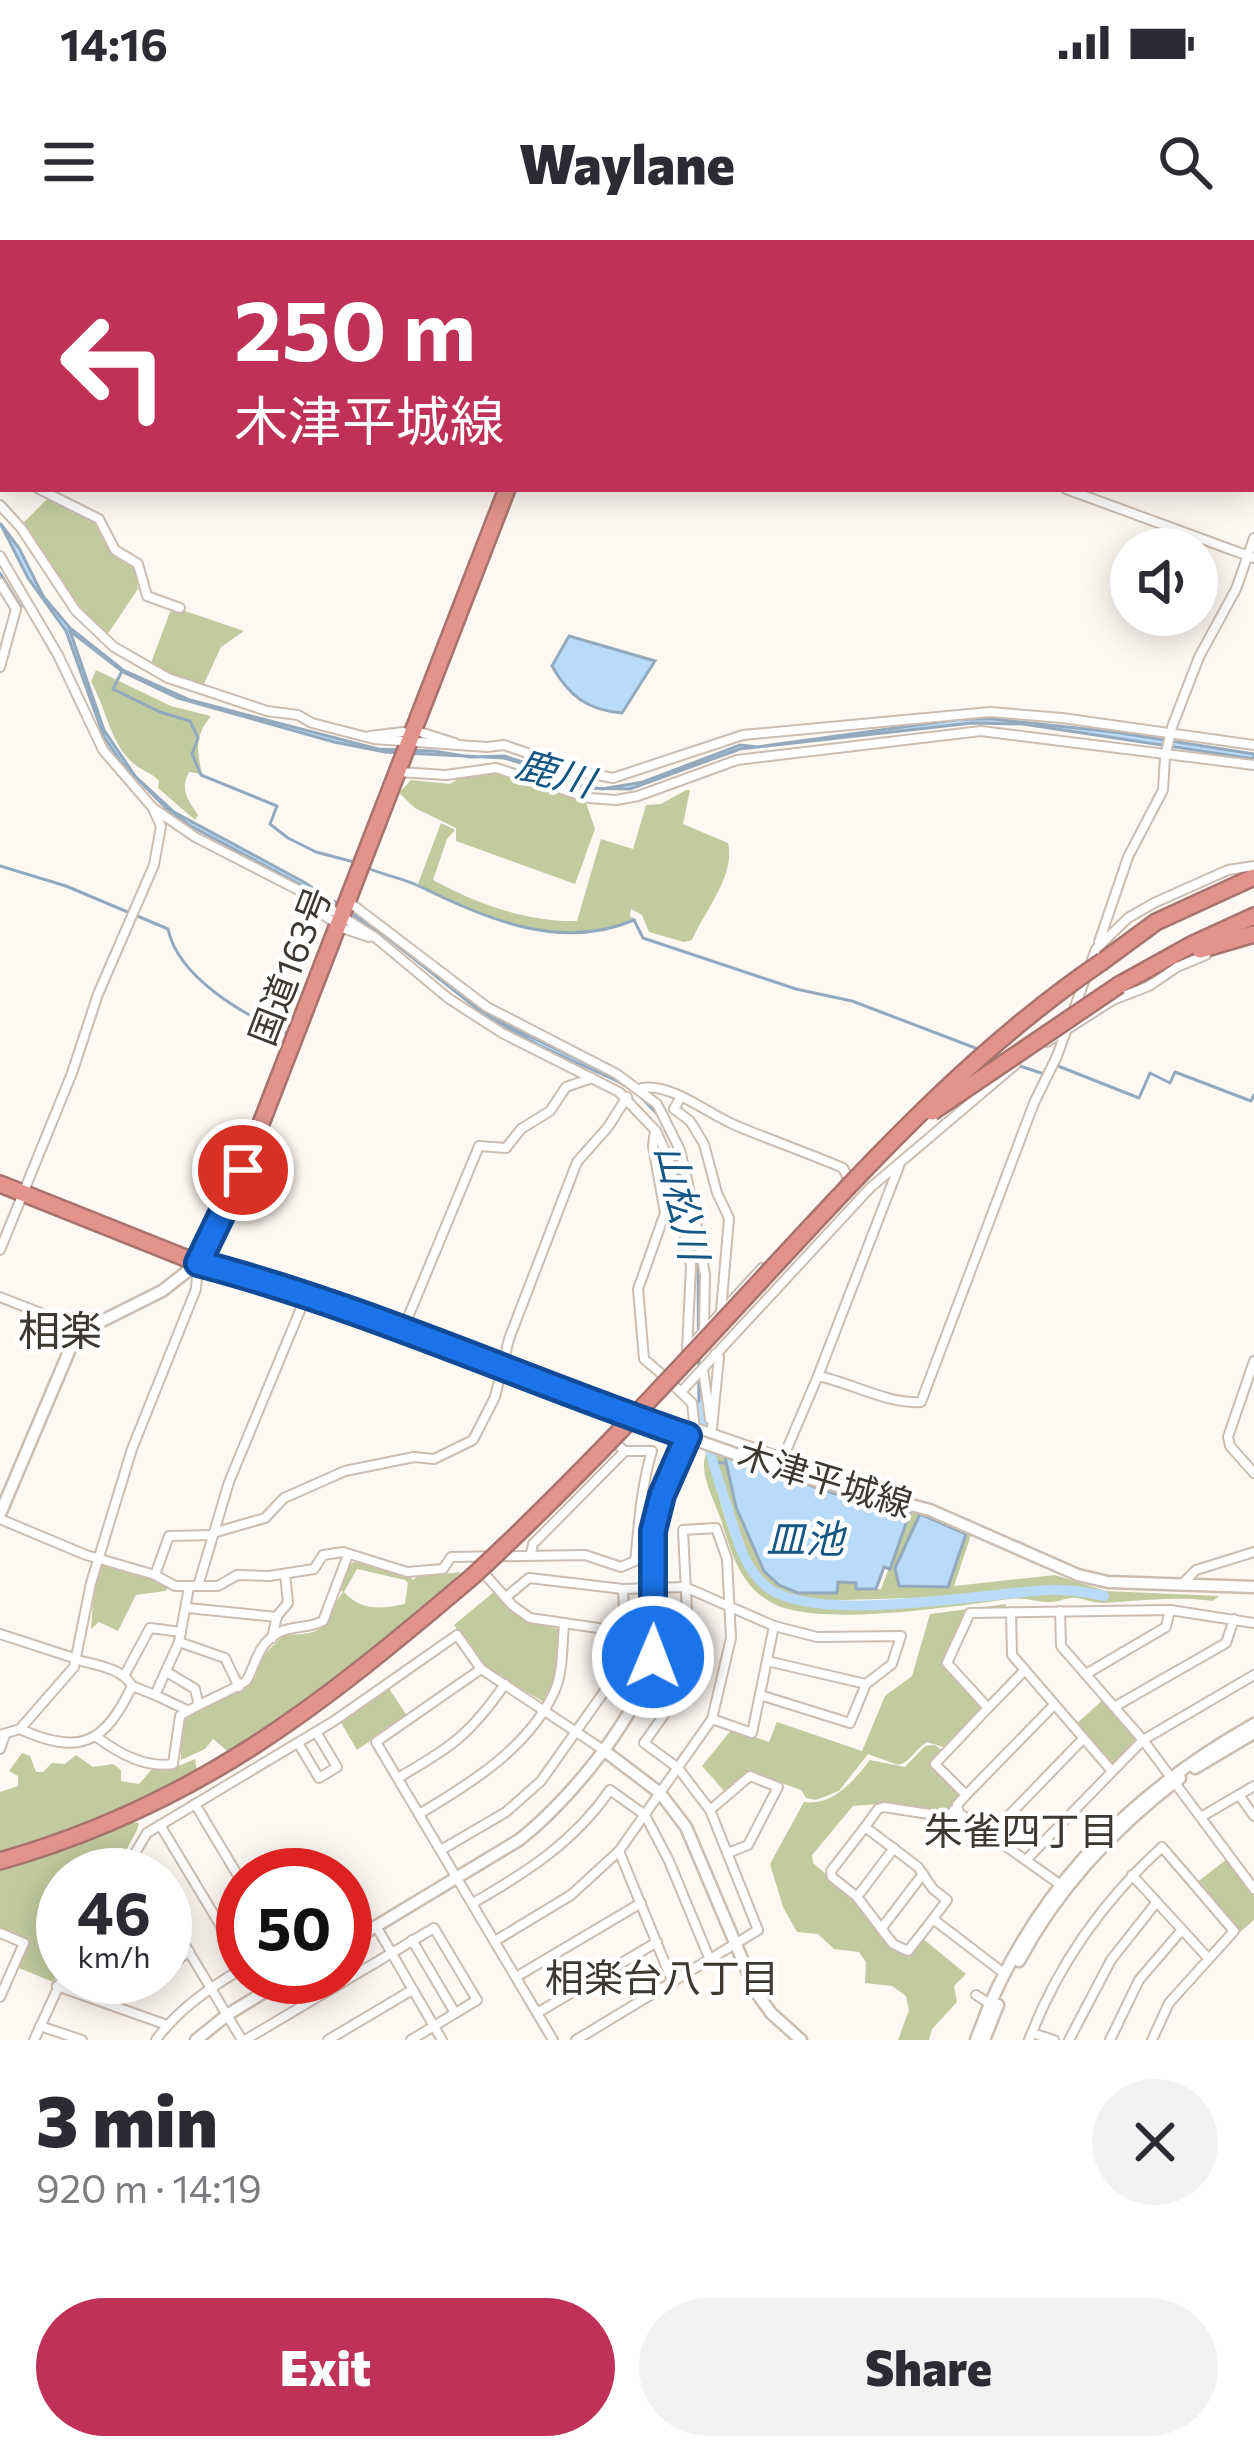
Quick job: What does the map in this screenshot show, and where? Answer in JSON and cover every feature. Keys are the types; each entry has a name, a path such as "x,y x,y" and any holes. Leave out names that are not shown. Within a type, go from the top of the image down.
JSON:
{"highway":[{"name":"国道163号","path":"198,1263 243,1170 506,492"},
{"path":"0,1861 131,1814 230,1762 339,1689 473,1576 652,1398 857,1171 1028,1014 1096,958 1156,922 1249,882"},
{"path":"857,1171 916,1122 1123,982 1254,916"},
{"path":"1123,982 1199,951 1254,938"},
{"path":"0,1184 198,1263"}],"main road":[{"name":"木津平城線","path":"198,1263 404,1327 500,1369 626,1415 703,1436 806,1479 930,1510 1078,1575 1108,1582 1254,1587"},
{"path":"0,1517 73,1342 83,1330 162,1291 198,1263"},
{"path":"372,1928 546,1820 602,1749 647,1676 655,1646 647,1530 662,1495 703,1436"},
{"path":"980,2040 1005,1973 1063,1887 1173,1779 1254,1728"},
{"path":"602,1749 660,1793 686,1827 756,1993 801,2040"},
{"path":"980,2040 1022,1955 1063,1887"},
{"path":"196,2040 244,2004"}],"street":[{"path":"46,492 103,523 115,550 138,564 147,596 180,608"},
{"path":"63,500 67,492"},
{"path":"1074,492 1251,557"},
{"path":"0,505 21,528 63,596 123,653 194,688 369,737 456,740 455,745"},
{"path":"1096,958 1128,857 1163,790 1170,735 1199,657 1251,557 1254,538"},
{"path":"0,556 58,656 103,750 153,808 195,837 342,914 487,1007 605,1068 657,1104 680,1150 693,1206 705,1275 704,1330"},
{"path":"0,583 16,609 0,667"},
{"path":"411,737 455,745 504,745 613,778 743,735 990,712 1254,746"},
{"path":"856,726 858,743"},
{"path":"400,766 446,775 496,768 589,798 616,800 737,760 981,731 1254,765"},
{"path":"0,1250 72,1072 98,994 154,865 160,829 153,808"},
{"path":"818,1376 920,1402 1081,985 1096,958 1128,918 1228,870 1254,866"},
{"path":"342,914 448,998 502,1033 627,1097 655,1130 666,1149 692,1274 687,1351"},
{"path":"681,1392 870,1188 981,1090 1113,1000 1150,986 1177,967 1254,938"},
{"path":"664,1376 857,1171 1041,998 1065,980 1081,985"},
{"path":"404,1327 481,1143 506,1148 521,1129 550,1111 566,1087 595,1080 605,1068"},
{"path":"640,1089 650,1087 680,1098 733,1125 857,1171 870,1188"},
{"path":"155,1574 169,1536 213,1534 265,1518 284,1498 345,1471 414,1457 434,1460 477,1435 495,1397 500,1369 577,1162 627,1097"},
{"path":"680,1098 674,1109 690,1120 704,1144 730,1222 721,1311"},
{"path":"655,1130 654,1157 665,1206 638,1299 644,1359 692,1403 703,1436"},
{"path":"703,1436 783,1458 900,1160"},
{"path":"665,1206 693,1206"},
{"path":"773,1256 790,1272"},
{"path":"0,1749 2,1735 20,1729 71,1673 132,1448 196,1288 198,1263"},
{"path":"155,1696 180,1637 229,1482 306,1296"},
{"path":"0,1297 83,1330"},
{"path":"721,1311 739,1328"},
{"path":"703,1436 718,1376 715,1354"},
{"path":"1254,1361 1228,1437 1230,1446 1254,1473"},
{"path":"703,1368 703,1436"},
{"path":"484,1557 626,1415"},
{"path":"607,1436 626,1450 652,1451 644,1508 635,1533 635,1561"},
{"path":"531,1553 532,1544 626,1450"},
{"path":"316,1582 317,1567 328,1553 406,1572 443,1569 451,1557 531,1553 585,1555 616,1567 641,1554 652,1484 646,1479"},
{"path":"538,1506 554,1523"},
{"path":"0,1517 176,1586 218,1586 237,1575 285,1574 317,1567"},
{"path":"495,1941 571,1895 619,1851 645,1815 660,1793 678,1768 712,1720 730,1638 727,1559 716,1528 683,1529 688,1634 673,1702 644,1743 678,1768 710,1810 758,1930 577,2040"},
{"path":"1182,1584 1196,1570 1254,1552"},
{"path":"98,1738 128,1758 160,1766 173,1764 178,1721 198,1702 238,1687 247,1679 257,1654 280,1631 310,1628 323,1621 347,1556"},
{"path":"470,1557 530,1618 626,1632"},
{"path":"272,1638 277,1617 288,1603 285,1574"},
{"path":"506,1598 530,1578 623,1589 685,1587 774,1626 817,1637 901,1636 892,1664 866,1684 850,1723 760,1695"},
{"path":"441,1850 506,1812 541,1780 610,1682 626,1632 623,1589"},
{"path":"188,1608 277,1617"},
{"path":"1086,1674 1166,1627 1170,1610"},
{"path":"988,1708 947,1663 970,1613 1170,1610 1254,1622"},
{"path":"1060,1611 1061,1646 1143,1740 1254,1889"},
{"path":"1011,1612 1012,1655 1111,1770"},
{"path":"1114,1707 1226,1643 1234,1619"},
{"path":"419,1814 490,1769 515,1747 556,1688 564,1625"},
{"path":"712,1720 752,1733 774,1626"},
{"path":"124,1676 150,1628 224,1658 238,1687"},
{"path":"0,1634 124,1676 132,1686 188,1710"},
{"path":"138,1848 147,1833 316,1732 457,1635 481,1669 602,1749"},
{"path":"767,1660 866,1684"},
{"path":"481,1669 376,1742 553,2040"},
{"path":"966,1795 934,1764 1024,1671"},
{"path":"167,1672 195,1689 198,1702"},
{"path":"1026,1860 1143,1740 1254,1676"},
{"path":"398,1778 478,1724 505,1684"},
{"path":"20,1729 44,1740 74,1744 98,1738 120,1711 132,1686"},
{"path":"865,1827 947,1900 908,1951 893,1944 831,1871 878,1809 948,1816 1054,1705"},
{"path":"298,1743 319,1778 337,1767 316,1732"},
{"path":"990,1835 1083,1739"},
{"path":"710,1810 750,1776 778,1787 748,1845 728,1853"},
{"path":"1201,1817 1254,1786"},
{"path":"472,1904 542,1863 588,1822 610,1790 645,1815 710,1960"},
{"path":"1239,1796 1254,1816"},
{"path":"196,1804 222,1848"},
{"path":"955,1809 1063,1887"},
{"path":"160,1825 216,1920"},
{"path":"1054,2040 1030,2036 1079,1940 1131,1875 1162,1847 1234,1931 1169,2003 1152,2040"},
{"path":"857,1897 894,1848"},
{"path":"619,1851 673,1983"},
{"path":"881,1929 923,1874"},
{"path":"1131,1875 1208,1958"},
{"path":"516,1977 640,1903"},
{"path":"1069,2040 1111,1960 1156,1904"},
{"path":"933,1919 1005,1973"},
{"path":"376,1926 442,2040"},
{"path":"192,1956 243,2040 434,1928 477,2000 411,2040"},
{"path":"1110,2040 1138,1981 1181,1931"},
{"path":"0,1933 24,1943 0,1997"},
{"path":"412,1940 455,2013"},
{"path":"537,2013 657,1942"},
{"path":"156,2040 216,1985"},
{"path":"328,2040 412,1990"},
{"path":"976,1995 990,2004"},
{"path":"34,2040 50,2004"},
{"path":"115,2004 167,2025"},
{"path":"40,2026 82,2040"}],"green space":[{"path":"48,498 97,524 113,555 135,569 138,589 107,635 65,591 23,523"},
{"path":"179,609 244,631 221,647 202,688 150,666 170,612"},
{"path":"96,670 171,706 211,716 198,744 202,774 189,772 185,784 198,815 195,820 119,746 91,682"},
{"path":"469,772 506,773 586,803 595,829 575,884 456,841 456,828 415,808 399,793 411,780 450,784"},
{"path":"690,790 683,824 728,843 729,855 723,880 692,940 649,932 642,915 631,909 630,916 637,920 587,933 518,925 476,913 418,884 441,823 455,830 447,839 433,880 503,910 577,921 601,839 633,849 646,805 661,804"},
{"path":"707,1452 738,1553 755,1580 778,1596 851,1608 1050,1593 1104,1598 1106,1594 1045,1587 940,1597 815,1601 791,1597 765,1582 751,1564 714,1455 725,1457 737,1506 761,1562 770,1576 793,1591 836,1593 837,1582 856,1583 857,1589 881,1589 910,1512 920,1514 895,1567 900,1587 948,1587 966,1534 971,1535 954,1586 1055,1575 1106,1591 1219,1596 1213,1601 1103,1603 1076,1598 1055,1602 1015,1599 853,1615 793,1610 761,1596 738,1567 705,1476"},
{"path":"101,1562 171,1586 136,1595 118,1631 99,1622 91,1629"},
{"path":"355,1562 412,1576 412,1580 461,1572 419,1617 231,1754 213,1739 205,1749 181,1760 185,1718 217,1697 248,1687 259,1659 284,1635 311,1633 323,1626 343,1592 347,1566","holes":["357,1569 405,1580 405,1604 372,1607 344,1592"]},
{"path":"495,1591 522,1617 561,1630 554,1688 544,1702 483,1667 454,1625"},
{"path":"1006,1604 1006,1609 968,1610 943,1663 982,1706 946,1748 927,1742 898,1765 868,1754 839,1791 816,1800 750,1772 725,1792 702,1766 732,1729 769,1742 777,1722 862,1751 885,1696 912,1676 930,1614"},
{"path":"388,1687 407,1716 357,1750 340,1721"},
{"path":"1104,1699 1137,1737 1114,1765 1075,1725"},
{"path":"935,1745 943,1751 930,1764 960,1793 947,1811 853,1806 812,1855 813,1863 854,1898 891,1947 909,1955 922,1938 966,1974 954,1986 957,2002 932,2029 929,2040 898,2040 909,2010 906,1996 892,1986 865,1983 866,1962 859,1952 834,1949 818,1934 797,1932 783,1907 770,1864 804,1802 833,1796 870,1760 905,1767 925,1746"},
{"path":"22,1753 30,1756 36,1772 52,1763 65,1764 76,1755 93,1767 113,1764 121,1770 121,1781 139,1784 153,1768 171,1769 195,1759 197,1772 107,1816 0,1854 0,1792 18,1786 18,1776 9,1771"},
{"path":"134,1822 139,1823 127,1848 58,1848"},
{"path":"36,1856 36,1975 19,1968 27,1941 0,1929 0,1868"},
{"path":"1227,1859 1254,1896 1254,1920 1240,1932 1196,1883"}],"water":[{"path":"0,523 19,548 43,596 70,628 123,670 190,700 378,749 464,756 385,752 334,742 178,698 123,672 70,631 104,730 135,776 174,812 302,881 386,934 432,973 334,903 189,825 166,808 121,762 104,737 66,631 28,578"},
{"path":"569,636 655,661 622,713 589,705 558,677 552,666"},
{"path":"961,719 993,719 1114,732 1254,754 1254,759 1023,724 972,723 740,749 630,789 605,788 643,782 740,745 757,747"},
{"name":"鹿川","path":"504,756 551,771 583,786 598,788 582,788 551,772 504,758 479,757"},
{"path":"441,980 506,1025 621,1080 653,1105 668,1126 679,1157 699,1250 699,1365 706,1415 699,1417 698,1258 674,1148 658,1115 636,1092 484,1014"},
{"name":"皿池","path":"725,1457 839,1495 910,1512 890,1569 884,1567 876,1589 856,1589 856,1583 838,1582 837,1593 798,1593 779,1585 764,1571 736,1507"},
{"path":"920,1514 966,1534 948,1587 899,1586 895,1568"}],"waterway":[{"path":"0,573 21,607 5,661"},
{"path":"122,671 113,689 190,721 198,738 192,754 201,775 277,806 270,824 288,838 354,862"},
{"path":"0,866 66,886 168,929 174,947 198,978 233,1005 287,1033"},
{"path":"368,868 526,928 580,933 634,920 643,938 796,989 852,1001 978,1049"},
{"path":"1053,1064 1139,1098 1150,1073 1170,1083 1175,1072 1251,1101 1254,1095"},
{"path":"1020,1066 1044,1074"},
{"name":"山松川","path":"702,1407 712,1457 746,1560 767,1587 790,1598 860,1605 1049,1590 1104,1596"},
{"path":"713,1462 724,1463"}],"district":[{"name":"相楽","path":"60,1331"},
{"name":"朱雀四丁目","path":"1021,1831"},
{"name":"相楽台八丁目","path":"662,1978"}],"route":[{"path":"243,1170 198,1263 404,1327 500,1369 688,1436 662,1495 653,1531 653,1657"}]}
